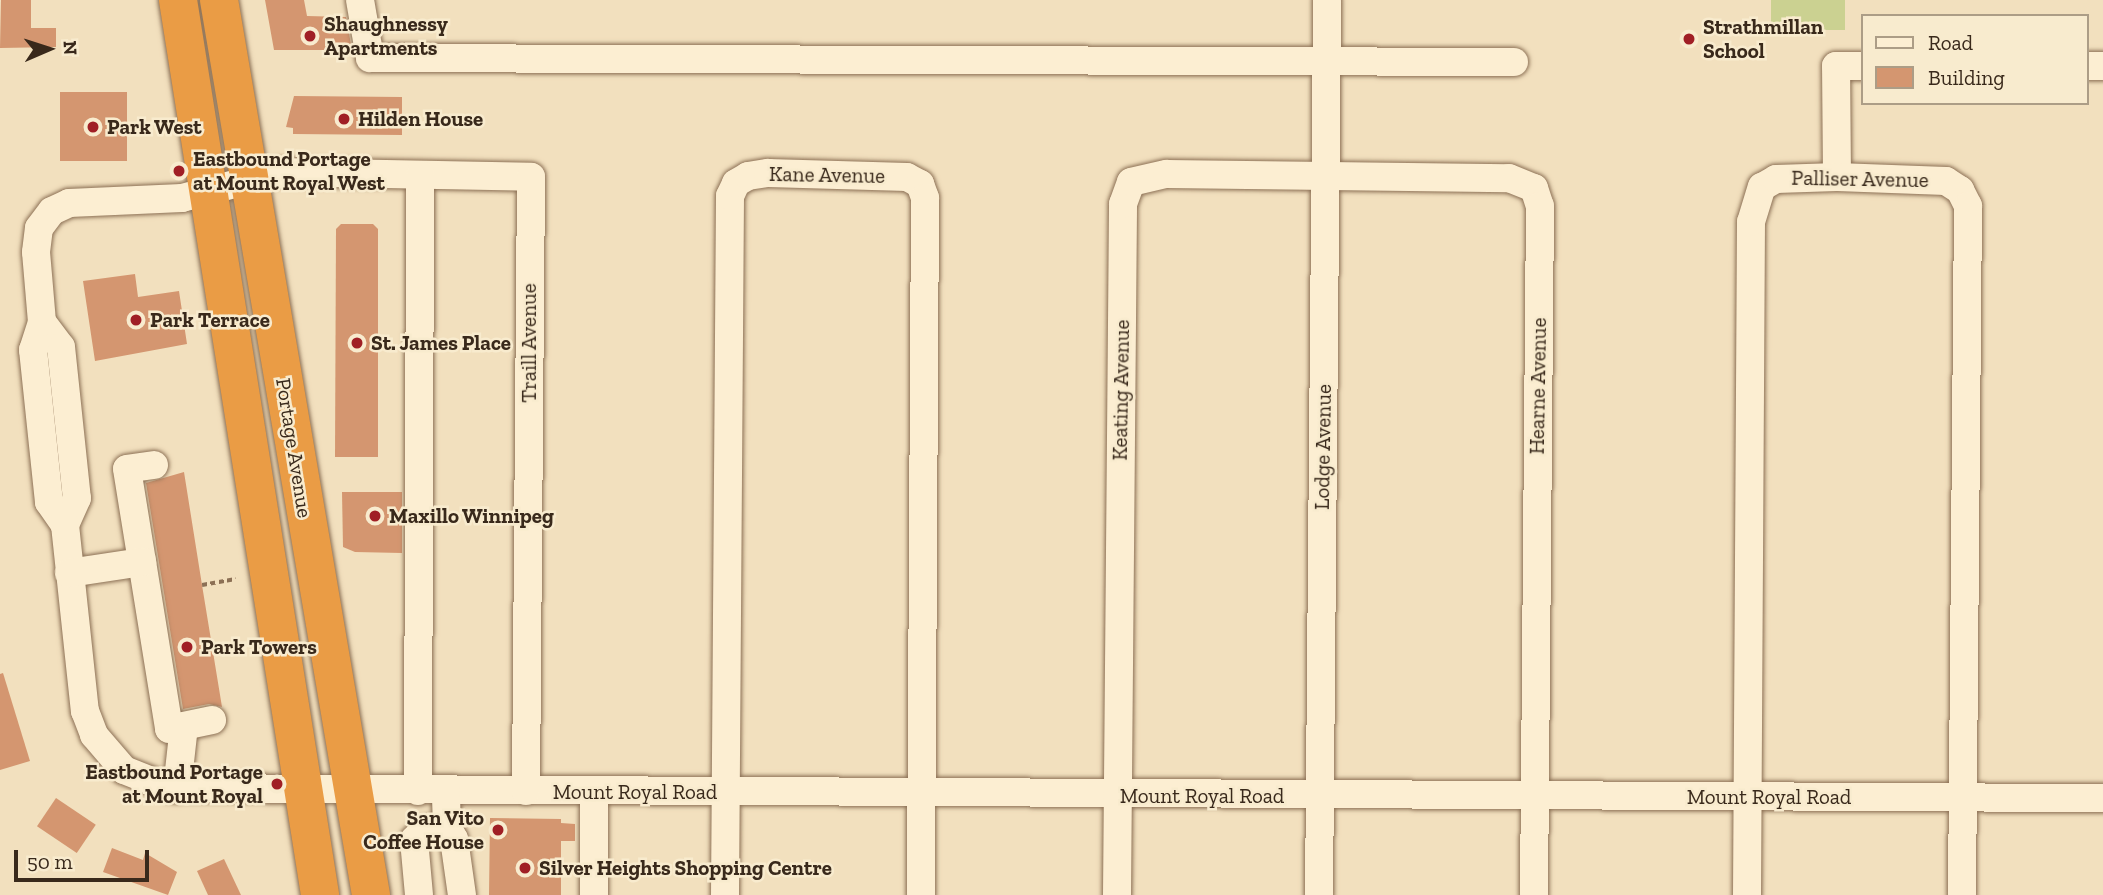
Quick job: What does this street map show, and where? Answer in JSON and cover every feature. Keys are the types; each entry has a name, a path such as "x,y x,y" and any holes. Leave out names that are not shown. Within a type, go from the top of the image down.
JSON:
{"highway":[{"path":"178,0 206,192 320,895"},
{"name":"Portage Avenue","path":"219,0 351,791 371,895"}],"street":[{"path":"360,0 370,58 1514,62"},
{"name":"Lodge Avenue","path":"1319,895 1327,0"},
{"path":"1837,177 1836,66 1862,66"},
{"name":"Traill Avenue","path":"65,526 49,502 33,350 42,321 36,252 39,228 52,211 69,203 182,198 250,183 280,172 531,177 526,791"},
{"name":"Kane Avenue","path":"725,895 730,196 736,183 748,176 768,173 907,177 920,184 925,198 921,895"},
{"path":"418,791 420,175"},
{"name":"Keating Avenue","path":"1118,895 1123,204 1131,182 1146,175 1325,176"},
{"name":"Hearne Avenue","path":"1325,176 1522,180 1534,188 1540,206 1534,895"},
{"name":"Palliser Avenue","path":"1747,895 1751,222 1762,187 1776,178 1837,177 1946,181 1960,190 1968,206 1962,895"},
{"path":"154,465 127,469 169,729 212,720"},
{"name":"Mount Royal Road","path":"65,526 80,684 94,735 124,770 146,781 177,789 2103,798"},
{"path":"69,572 142,562"},
{"path":"177,789 184,726"},
{"path":"446,791 447,826 454,839 462,895"},
{"path":"594,792 594,895"},
{"path":"419,895 414,839 423,831 447,826"}],"path":[{"path":"202,585 235,579"}],"green space":[{"path":"1771,0 1845,0 1845,30 1771,30"}],"building":[{"path":"1,0 31,0 31,28 56,28 56,47 0,48"},
{"name":"Shaughnessy Apartments","path":"265,0 304,0 307,16 346,17 352,50 274,50"},
{"name":"Park West","path":"60,92 127,92 127,161 60,161"},
{"name":"Hilden House","path":"294,96 402,97 402,135 293,134 293,128 286,127"},
{"name":"St. James Place","path":"341,224 373,224 378,229 378,457 335,457 336,229"},
{"name":"Park Terrace","path":"135,274 138,297 179,291 187,344 95,361 83,281"},
{"name":"Park Towers","path":"184,472 222,707 209,704 183,709 146,483"},
{"name":"Maxillo Winnipeg","path":"342,492 402,492 402,553 355,552 343,547"},
{"path":"3,673 30,761 0,770 0,674"},
{"path":"56,798 96,825 77,853 37,826"},
{"name":"Silver Heights Shopping Centre","path":"490,818 561,819 561,823 575,824 575,841 561,841 561,895 489,895"},
{"path":"112,848 143,860 145,853 177,872 168,895 103,872"},
{"path":"224,859 241,895 208,895 197,871"}],"place":[{"name":"Shaughnessy Apartments","path":"310,36"},
{"name":"Strathmillan School","path":"1689,39"},
{"name":"Hilden House","path":"344,119"},
{"name":"Park West","path":"93,127"},
{"name":"Eastbound Portage at Mount Royal West","path":"179,171"},
{"name":"Park Terrace","path":"136,320"},
{"name":"St. James Place","path":"357,343"},
{"name":"Maxillo Winnipeg","path":"375,516"},
{"name":"Park Towers","path":"187,647"},
{"name":"Eastbound Portage at Mount Royal","path":"277,784"},
{"name":"San Vito Coffee House","path":"498,830"},
{"name":"Silver Heights Shopping Centre","path":"525,868"}]}
